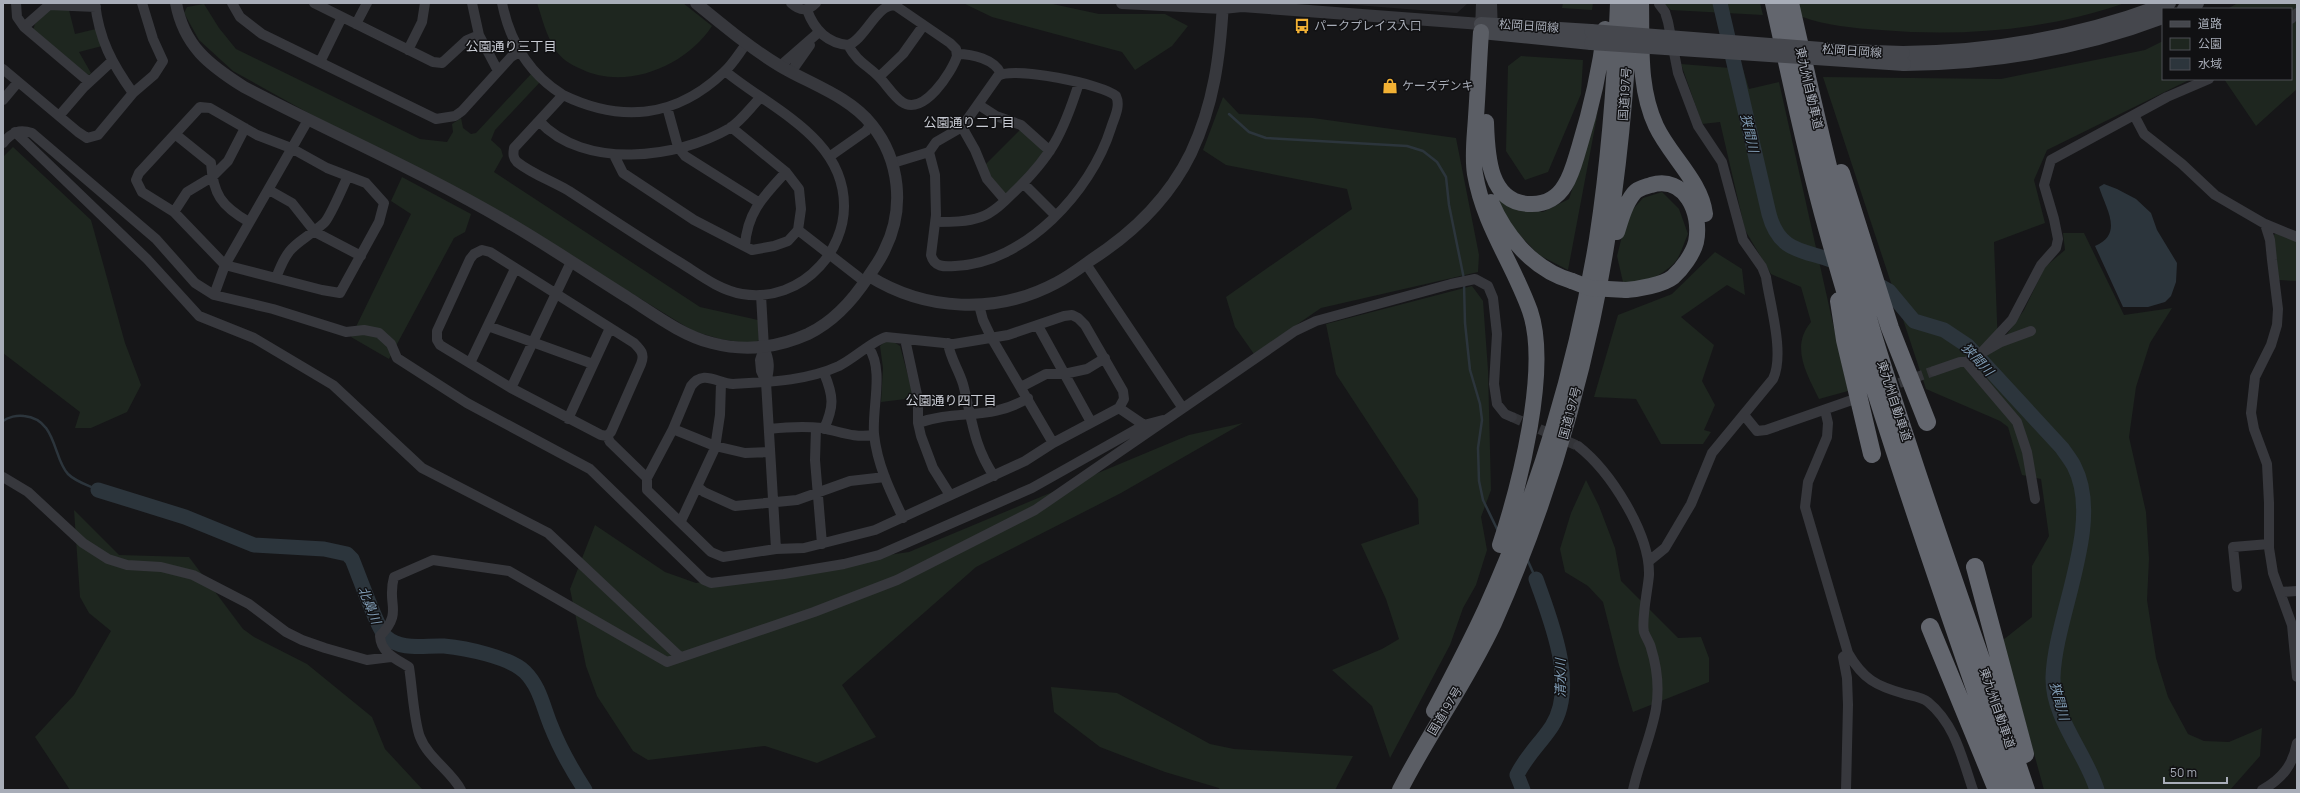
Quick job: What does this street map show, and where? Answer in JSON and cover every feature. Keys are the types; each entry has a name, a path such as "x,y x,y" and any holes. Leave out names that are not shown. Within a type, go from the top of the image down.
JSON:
{"highway":[{"path":"1486,122 1489,164 1495,181 1504,194 1512,200 1532,204 1544,202 1559,193 1571,174 1590,112 1601,61 1608,3"},
{"name":"国道197号","path":"1395,790 1486,608 1531,494 1557,412 1575,343 1597,241 1614,85 1618,3"},
{"name":"国道197号","path":"1400,790 1474,663 1494,623 1541,504 1572,408 1596,309 1612,215 1624,114 1630,3"},
{"path":"1626,294 1660,292 1674,285 1687,274 1701,254 1707,226 1705,208 1696,187 1668,148 1648,106 1642,69 1641,3"},
{"name":"東九州自動車道","path":"1774,3 1841,223"},
{"name":"東九州自動車道","path":"1792,11 1841,223 1858,335 1936,576 2010,790"},
{"path":"1486,28 1486,122 1484,171 1488,194 1497,215 1511,236 1527,254 1550,272 1587,295 1608,298 1626,294 1672,278 1691,254 1697,232 1696,212 1686,196 1671,185 1662,183 1640,189 1635,192 1623,212 1616,233 1594,344 1572,408"},
{"path":"1452,677 1488,584 1507,525 1527,448 1536,366 1535,338 1530,312 1492,232 1479,191 1474,154 1486,28"},
{"path":"1488,220 1512,250 1523,260 1550,280 1572,285"},
{"path":"1841,223 1890,328 1927,422"},
{"path":"1841,223 1858,335 1872,454"},
{"name":"東九州自動車道","path":"1858,335 1944,556 2026,790"},
{"path":"1976,567 2034,790"},
{"path":"1930,627 1997,790"}],"main road":[{"name":"松岡日岡線","path":"1903,58 1980,50 2036,41 2103,26 2169,3"},
{"path":"2186,8 2198,3"},
{"name":"松岡日岡線","path":"1486,28 1591,37 1965,62 2046,51 2110,35 2162,17"}],"street":[{"path":"16,3 17,17 24,27 89,82"},
{"path":"3,69 87,138 93,138 98,135 133,93 154,75 163,61 153,39 142,3"},
{"path":"177,3 185,31 198,53 216,70 244,88 308,120 378,152 442,185 510,224 648,311 687,333 709,343 735,348 764,348 786,343 811,333 833,318 867,279 884,252 894,227 898,199 892,163 884,144 872,124 844,100 780,66 747,44 696,3"},
{"path":"232,3 240,17 250,26 320,62 436,118 455,116 511,57 519,52"},
{"path":"314,3 433,62 442,63 467,40 479,35"},
{"path":"356,24 367,3"},
{"path":"408,50 422,22 425,3"},
{"path":"472,3 479,35 498,71"},
{"path":"502,3 508,27 519,52 537,75 563,95 602,110 627,114 652,112 677,104 699,92 725,71 747,44"},
{"path":"791,3 801,10 807,10 816,3"},
{"path":"1122,3 1223,6 1241,14 1486,28"},
{"path":"1482,3 1486,28"},
{"path":"1486,28 1491,3"},
{"path":"807,10 819,32 831,41 848,45 855,41 889,4 900,8 923,26 950,43 957,54"},
{"path":"1648,561 1665,548 1691,504 1712,453 1773,379 1777,371 1776,337 1766,277 1762,267 1743,240 1722,162 1698,126 1678,73 1665,12 1659,4"},
{"path":"24,27 49,5 96,5 99,26 111,62 133,93"},
{"path":"798,230 829,254 867,279 909,296 953,305 979,305 1034,293 1056,283 1118,242 1146,216 1170,187 1190,153 1206,117 1216,80 1223,6"},
{"path":"320,62 342,17"},
{"path":"879,77 903,54 923,26"},
{"path":"780,66 819,32"},
{"path":"791,72 819,32"},
{"path":"848,45 855,58 879,77 902,102 915,104 937,90 945,81 957,54"},
{"path":"957,54 972,55 994,64 1001,74"},
{"path":"60,116 89,82 111,62"},
{"path":"563,95 514,148 513,155 516,160 726,290 761,295 782,291 804,281 829,254 838,237 844,216 844,196 836,168 822,146 806,130 760,98 725,71"},
{"path":"892,163 929,152 936,142 962,127 1001,74 1013,72 1079,83 1112,92 1117,99 1118,107 1108,137 1090,174 1055,215 1024,243 984,262 960,266 940,266 933,261 931,251 936,222 935,175 929,152"},
{"path":"1982,352 2012,320 2041,265 2056,248 2058,239 2044,185 2051,160 2134,114 2207,80"},
{"path":"3,100 18,82"},
{"path":"936,222 970,220 983,217 1005,200 1023,183 1050,151 1064,126 1079,83"},
{"path":"539,121 544,126 582,148 614,155 678,147 701,141 731,127 760,98"},
{"path":"979,104 996,116 1021,125 1050,151"},
{"path":"200,107 210,108 245,128 291,148 327,168 366,183 384,203 380,222 340,293 225,265 174,212 142,192 136,180 139,173 154,154 200,107"},
{"path":"667,108 678,147 691,162 758,202"},
{"path":"2134,114 2144,134 2182,164 2215,195 2265,224 2297,237"},
{"path":"214,295 225,265 308,120"},
{"path":"829,157 866,131 872,124"},
{"path":"614,155 623,173 694,220 752,250 774,246 788,241 798,230 802,209 799,189 786,172 731,127"},
{"path":"962,127 975,150 986,179 1005,200"},
{"path":"174,212 187,192 212,177 228,161 245,128"},
{"path":"3,142 15,132 23,130 32,133 156,239 195,283 214,295 273,309 346,332 364,330 379,333 391,344 397,358 467,403 590,469 704,580 711,583 792,573 844,564 879,555 1032,488 1144,425 1167,419"},
{"path":"15,132 146,259 199,316 254,338 333,385 422,468 548,533 680,657"},
{"path":"175,134 211,163 212,177 219,197 232,212 249,222"},
{"path":"744,246 746,233 758,202 786,172"},
{"path":"276,278 284,257 290,248 313,230 325,223 348,176"},
{"path":"1023,183 1055,215"},
{"path":"269,190 292,204 313,230 361,256"},
{"path":"2265,224 2271,246 2278,310 2277,325 2271,345 2256,377 2251,413 2254,429 2266,464 2269,502 2268,544 2274,573 2292,625 2297,677"},
{"path":"482,250 490,252 634,343 642,350 643,357 611,432 607,436 601,435 568,419 511,388 440,345 437,340 437,330 470,259 474,254 482,250"},
{"path":"511,388 571,262"},
{"path":"1086,264 1182,407"},
{"path":"470,363 515,269"},
{"path":"462,790 457,782 434,758 420,737 409,667 391,657 380,645 380,636 390,625 394,615 391,587 394,577 433,560 509,571 667,662 814,612 897,580 1035,510 1167,419 1182,407 1295,331 1316,321 1451,284 1475,279 1488,286 1493,298 1497,334 1494,384 1497,404 1505,414 1512,417"},
{"path":"761,295 764,348 769,358 770,371 766,382 776,549"},
{"path":"979,305 983,320 992,338 1053,443"},
{"path":"1064,316 1078,318 1085,325 1106,358 1124,391 1124,399 1119,408 1053,443 1025,462 875,530 804,548 776,549 723,557 711,552 681,521 647,490 647,478 673,429 695,381 708,377 721,384 766,382 824,373 869,348 878,339 886,337 948,343 992,338 1038,326 1064,316"},
{"path":"488,326 593,364"},
{"path":"1038,326 1091,422"},
{"path":"568,419 610,328"},
{"path":"1934,371 1960,362 1966,362 2001,342 2031,331"},
{"path":"905,339 918,399 918,423 933,468 950,495"},
{"path":"948,343 949,350 962,382 979,451 994,476"},
{"path":"869,348 874,356 877,366 873,415 874,435 885,478 903,518"},
{"path":"1021,387 1046,374 1064,374 1087,368 1106,358"},
{"path":"1966,362 2017,422 2027,452 2035,499"},
{"path":"822,544 816,460 820,428 833,409 829,385 824,373"},
{"path":"681,521 698,487 715,446 720,415 721,384"},
{"path":"918,423 942,416 969,415 1006,410 1028,398"},
{"path":"1744,415 1757,430 1766,430 1852,400"},
{"path":"1119,408 1144,425"},
{"path":"1825,410 1828,422 1827,437 1808,482 1805,507 1848,653 1855,666 1868,680 1926,701 1946,722 1957,741 1973,790"},
{"path":"769,429 799,426 820,428 850,436 874,435"},
{"path":"673,429 715,446 745,453 770,452"},
{"path":"607,436 610,442 647,478"},
{"path":"1578,446 1591,456 1603,471 1633,517 1643,538 1648,561 1644,631 1651,648 1657,681 1656,707 1650,736 1633,790"},
{"path":"3,477 28,492 83,543 108,559 127,566 161,567 193,575 249,604 286,632 302,640 325,648 367,660 391,657"},
{"path":"698,487 704,492 734,506 797,500 850,481 885,478"},
{"path":"2237,586 2233,547 2268,544"},
{"path":"2280,592 2297,591"},
{"path":"1846,790 1848,705 1847,678 1843,657 1848,653"},
{"path":"2262,790 2280,778 2288,769 2295,756 2297,743"}],"shaded area":[{"path":"1330,3 1468,3 1457,13"}],"green space":[{"path":"537,3 683,3 712,26 701,40 687,53 654,71 635,76 617,77 598,75 573,65 560,55 549,38"},
{"path":"963,3 1048,3 1099,14 1165,14 1188,26 1172,46 1135,70 1122,52 992,17"},
{"path":"1563,3 1593,3 1592,10 1562,8"},
{"path":"1663,3 1760,3 1763,15 1671,10"},
{"path":"1798,3 2125,3 2066,20 2004,29 1942,33 1881,30 1830,24 1800,16"},
{"path":"2238,3 2297,3 2297,89 2256,126 2225,80 2292,80 2292,8 2229,8"},
{"path":"204,4 219,28 236,49 420,139 447,142 453,132 452,124 461,118 463,128 471,134 476,133 532,73 541,81 495,130 491,140 501,149 503,156 494,172 700,307 758,320 759,340 752,344 720,339 693,331 623,288 233,71 199,40 184,13 187,7"},
{"path":"50,9 69,10 75,34 96,29 102,46 79,52 91,73 88,76 33,30 35,24"},
{"path":"2162,42 2162,80 2189,80 2047,150 2034,180 2045,223 1994,242 1998,347 2024,310 2045,267 2065,250 2063,233 2084,233 2124,315 2172,308 2150,343 2136,387 2129,437 2146,512 2149,559 2147,600 2156,658 2168,697 2188,734 2204,741 2229,742 2262,728 2260,756 2230,790 2044,790 2003,640 2032,617 2032,566 2049,536 2041,479 2022,475 2008,427 2000,421 1926,389 1823,77 2001,79 2145,50"},
{"path":"1521,56 1583,60 1581,94 1548,172 1525,180 1506,151 1508,66"},
{"path":"1681,64 1743,69 1749,89 1779,82 1848,391 1819,399 1806,370 1801,351 1805,331 1811,322 1801,287 1771,274 1745,230 1720,122 1702,124"},
{"path":"1223,97 1239,114 1313,118 1456,138 1479,255 1478,272 1321,308 1254,354 1235,327 1226,297 1352,209 1347,189 1226,165 1203,150"},
{"path":"1598,111 1568,270 1539,255 1512,227 1494,193 1520,207 1543,212 1569,199"},
{"path":"1020,130 1048,151 1005,197 984,166"},
{"path":"13,147 91,220 125,343 141,385 127,412 91,428 75,428 80,412 3,353 3,157"},
{"path":"402,177 471,214 465,232 454,238 389,359 351,337 411,214 391,201"},
{"path":"1662,192 1679,209 1688,234 1681,252 1671,267 1651,279 1636,283 1623,282 1617,256 1627,216 1643,198"},
{"path":"2276,233 2297,242 2297,281 2279,280 2273,236"},
{"path":"1715,252 1742,269 1745,295 1727,285 1681,317 1714,345 1702,381 1715,405 1704,430 1711,432 1703,444 1661,444 1636,399 1594,397 1618,315 1672,294"},
{"path":"1472,286 1483,301 1488,370 1491,490 1481,517 1487,550 1476,585 1463,608 1450,645 1390,758 1372,706 1332,670 1382,649 1399,639 1386,599 1361,544 1419,524 1418,499 1336,374 1326,324"},
{"path":"886,341 894,342 900,346 914,398 881,402 883,368 880,346"},
{"path":"1243,423 1121,493 976,567 842,685 876,737 817,763 765,746 648,760 633,751 597,696 586,666 570,589 595,525 665,572 696,583 909,552 1189,435"},
{"path":"1586,480 1599,506 1615,548 1621,581 1678,638 1701,637 1709,658 1709,682 1633,712 1603,602 1588,586 1565,572 1560,549 1571,513"},
{"path":"74,510 119,555 189,557 243,629 254,637 307,664 372,717 385,749 423,790 70,790 35,737 74,695 111,631 89,613 80,597"},
{"path":"1051,687 1117,693 1210,744 1234,749 1353,756 1335,790 1220,790 1219,788 1165,772 1100,747 1054,712"}],"water":[{"path":"2104,184 2136,199 2151,213 2157,230 2177,263 2176,282 2171,296 2165,302 2148,307 2123,307 2095,246 2104,241 2109,235 2111,228 2108,212 2099,187"}],"waterway":[{"name":"狭間川","path":"1720,3 1769,214 1774,228 1781,239 1799,250 1832,260 1844,266"},
{"path":"1229,114 1249,132 1266,138 1407,146 1423,151 1437,162 1446,177 1449,205 1464,279"},
{"name":"狭間川","path":"1871,281 1889,291 1914,321 1944,330 1968,346 2062,448 2074,466 2082,489 2084,514 2076,570 2061,626 2056,652 2053,677 2054,692 2058,707 2070,735 2092,776 2097,790"},
{"path":"1464,284 1465,323 1470,370 1480,404 1482,420 1478,448 1479,481 1483,500 1498,531"},
{"path":"3,421 10,417 24,416 35,419 43,424 53,440 59,459 68,474 78,481 98,490"},
{"name":"北鼻川","path":"98,490 185,517 254,545 324,549 347,554 352,559 382,632 392,641 406,646 444,646 475,651 509,662 525,672 538,691 558,743 585,790"},
{"path":"1527,559 1536,579"},
{"name":"清水川","path":"1523,790 1517,775 1552,726 1559,710 1562,691 1562,672 1559,652 1554,632 1536,579"}],"tunnel":[{"path":"1885,388 1934,371"},
{"path":"1512,417 1578,446"}],"place":[{"name":"パークプレイス入口","path":"1302,26"},
{"name":"ケーズデンキ","path":"1390,86"}],"district":[{"name":"公園通り三丁目","path":"511,46"},
{"name":"公園通り二丁目","path":"969,122"},
{"name":"公園通り四丁目","path":"951,400"}]}
